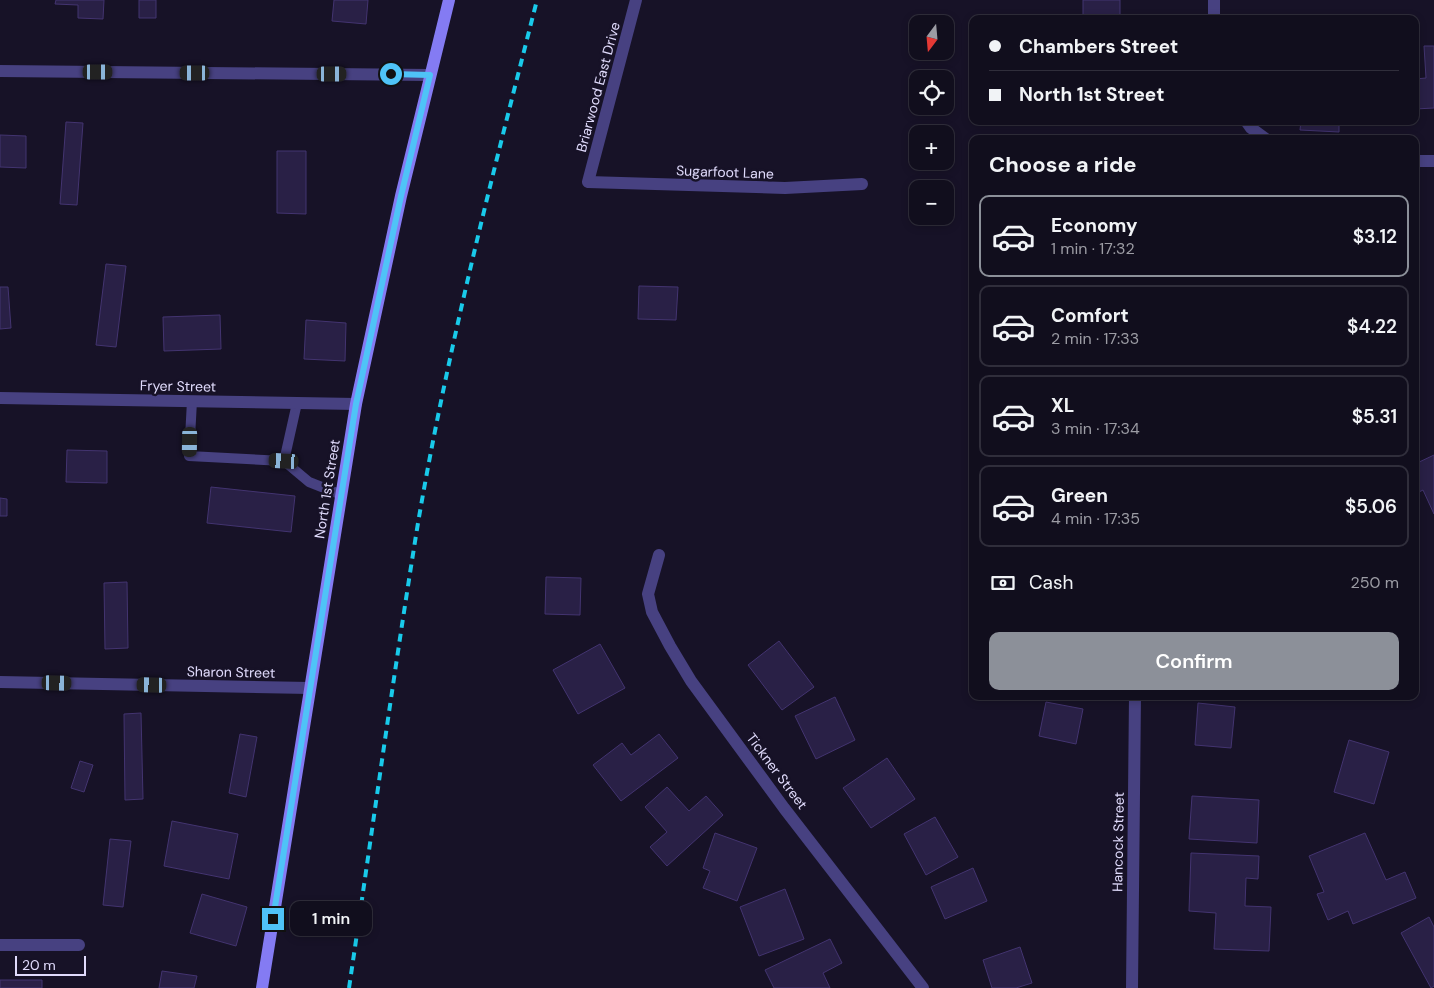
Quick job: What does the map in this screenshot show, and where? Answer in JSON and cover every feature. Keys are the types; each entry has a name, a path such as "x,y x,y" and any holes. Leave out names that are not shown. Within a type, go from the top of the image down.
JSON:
{"street":[{"name":"North 1st Street","path":"262,988 356,404 401,196 449,0"},
{"name":"Briarwood East Drive","path":"588,182 636,0"},
{"path":"1214,0 1214,15"},
{"path":"0,71 430,75"},
{"path":"1249,125 1261,135"},
{"path":"1419,161 1434,161"},
{"name":"Sugarfoot Lane","path":"588,182 785,188 862,184"},
{"name":"Fryer Street","path":"0,398 356,404"},
{"name":"Tickner Street","path":"659,555 648,594 652,612 691,681 784,808 923,988"},
{"name":"Sharon Street","path":"0,682 310,688"},
{"name":"Hancock Street","path":"1132,988 1136,700"},
{"path":"0,945 79,945"}],"lane":[{"path":"192,401 189,456 284,461 309,482 342,495"},
{"path":"284,461 297,403"}],"building":[{"path":"56,0 104,0 103,19 78,18 78,5 55,4"},
{"path":"139,0 156,0 156,18 139,18"},
{"path":"334,0 368,0 366,24 332,21"},
{"path":"1083,0 1120,0 1120,15 1083,15"},
{"path":"1424,46 1434,46 1434,108 1419,109 1419,79 1426,78"},
{"path":"66,122 83,123 77,205 60,204"},
{"path":"1301,125 1339,125 1339,132 1300,130"},
{"path":"0,135 26,136 26,168 0,167"},
{"path":"277,151 306,151 306,214 277,213"},
{"path":"106,264 126,266 116,347 96,345"},
{"path":"639,286 678,287 676,320 638,319"},
{"path":"0,287 8,287 11,328 0,329"},
{"path":"220,315 221,349 164,351 163,317"},
{"path":"306,320 346,323 345,361 304,359"},
{"path":"67,450 107,451 107,483 66,482"},
{"path":"1434,455 1434,514 1423,490 1419,492 1419,462"},
{"path":"211,487 295,496 291,532 207,523"},
{"path":"0,498 7,499 7,516 0,516"},
{"path":"546,577 581,578 580,615 545,614"},
{"path":"127,582 128,648 105,649 104,583"},
{"path":"779,641 814,687 782,710 748,665"},
{"path":"600,644 625,688 578,714 553,670"},
{"path":"835,697 855,740 816,759 795,716"},
{"path":"1046,702 1083,709 1076,744 1039,736"},
{"path":"1198,703 1235,707 1231,748 1195,745"},
{"path":"141,713 143,799 125,800 124,714"},
{"path":"240,734 257,737 246,797 229,793"},
{"path":"659,734 678,758 621,801 593,765 622,743 631,755"},
{"path":"1349,740 1389,752 1374,804 1334,792"},
{"path":"887,758 915,799 871,828 843,788"},
{"path":"80,761 93,765 84,792 71,788"},
{"path":"667,787 689,811 706,796 723,815 667,866 650,847 667,832 645,807"},
{"path":"1192,796 1259,800 1257,843 1189,839"},
{"path":"935,817 958,857 926,875 904,834"},
{"path":"172,821 238,834 229,879 164,866"},
{"path":"715,833 757,848 737,901 703,888 710,871 703,868"},
{"path":"1365,833 1386,880 1405,872 1416,898 1353,924 1348,911 1328,920 1317,894 1324,892 1309,856"},
{"path":"110,839 131,841 123,907 103,905"},
{"path":"1191,853 1259,856 1258,879 1246,878 1245,906 1271,907 1269,951 1214,949 1216,913 1189,911"},
{"path":"973,868 987,901 945,919 931,887"},
{"path":"785,889 804,939 759,956 740,907"},
{"path":"202,894 247,907 236,946 190,933"},
{"path":"1429,917 1434,927 1434,986 1431,988 1401,933"},
{"path":"830,939 842,963 823,973 830,988 774,988 765,970"},
{"path":"1020,947 1032,983 1016,988 992,988 983,960"},
{"path":"162,971 197,976 194,988 159,988"},
{"path":"0,980 42,980 42,988 0,988"}],"railway":[{"path":"349,988 400,639 430,457 472,260 537,0"}],"route":[{"path":"273,919 356,404 401,196 430,75 391,74"}]}
